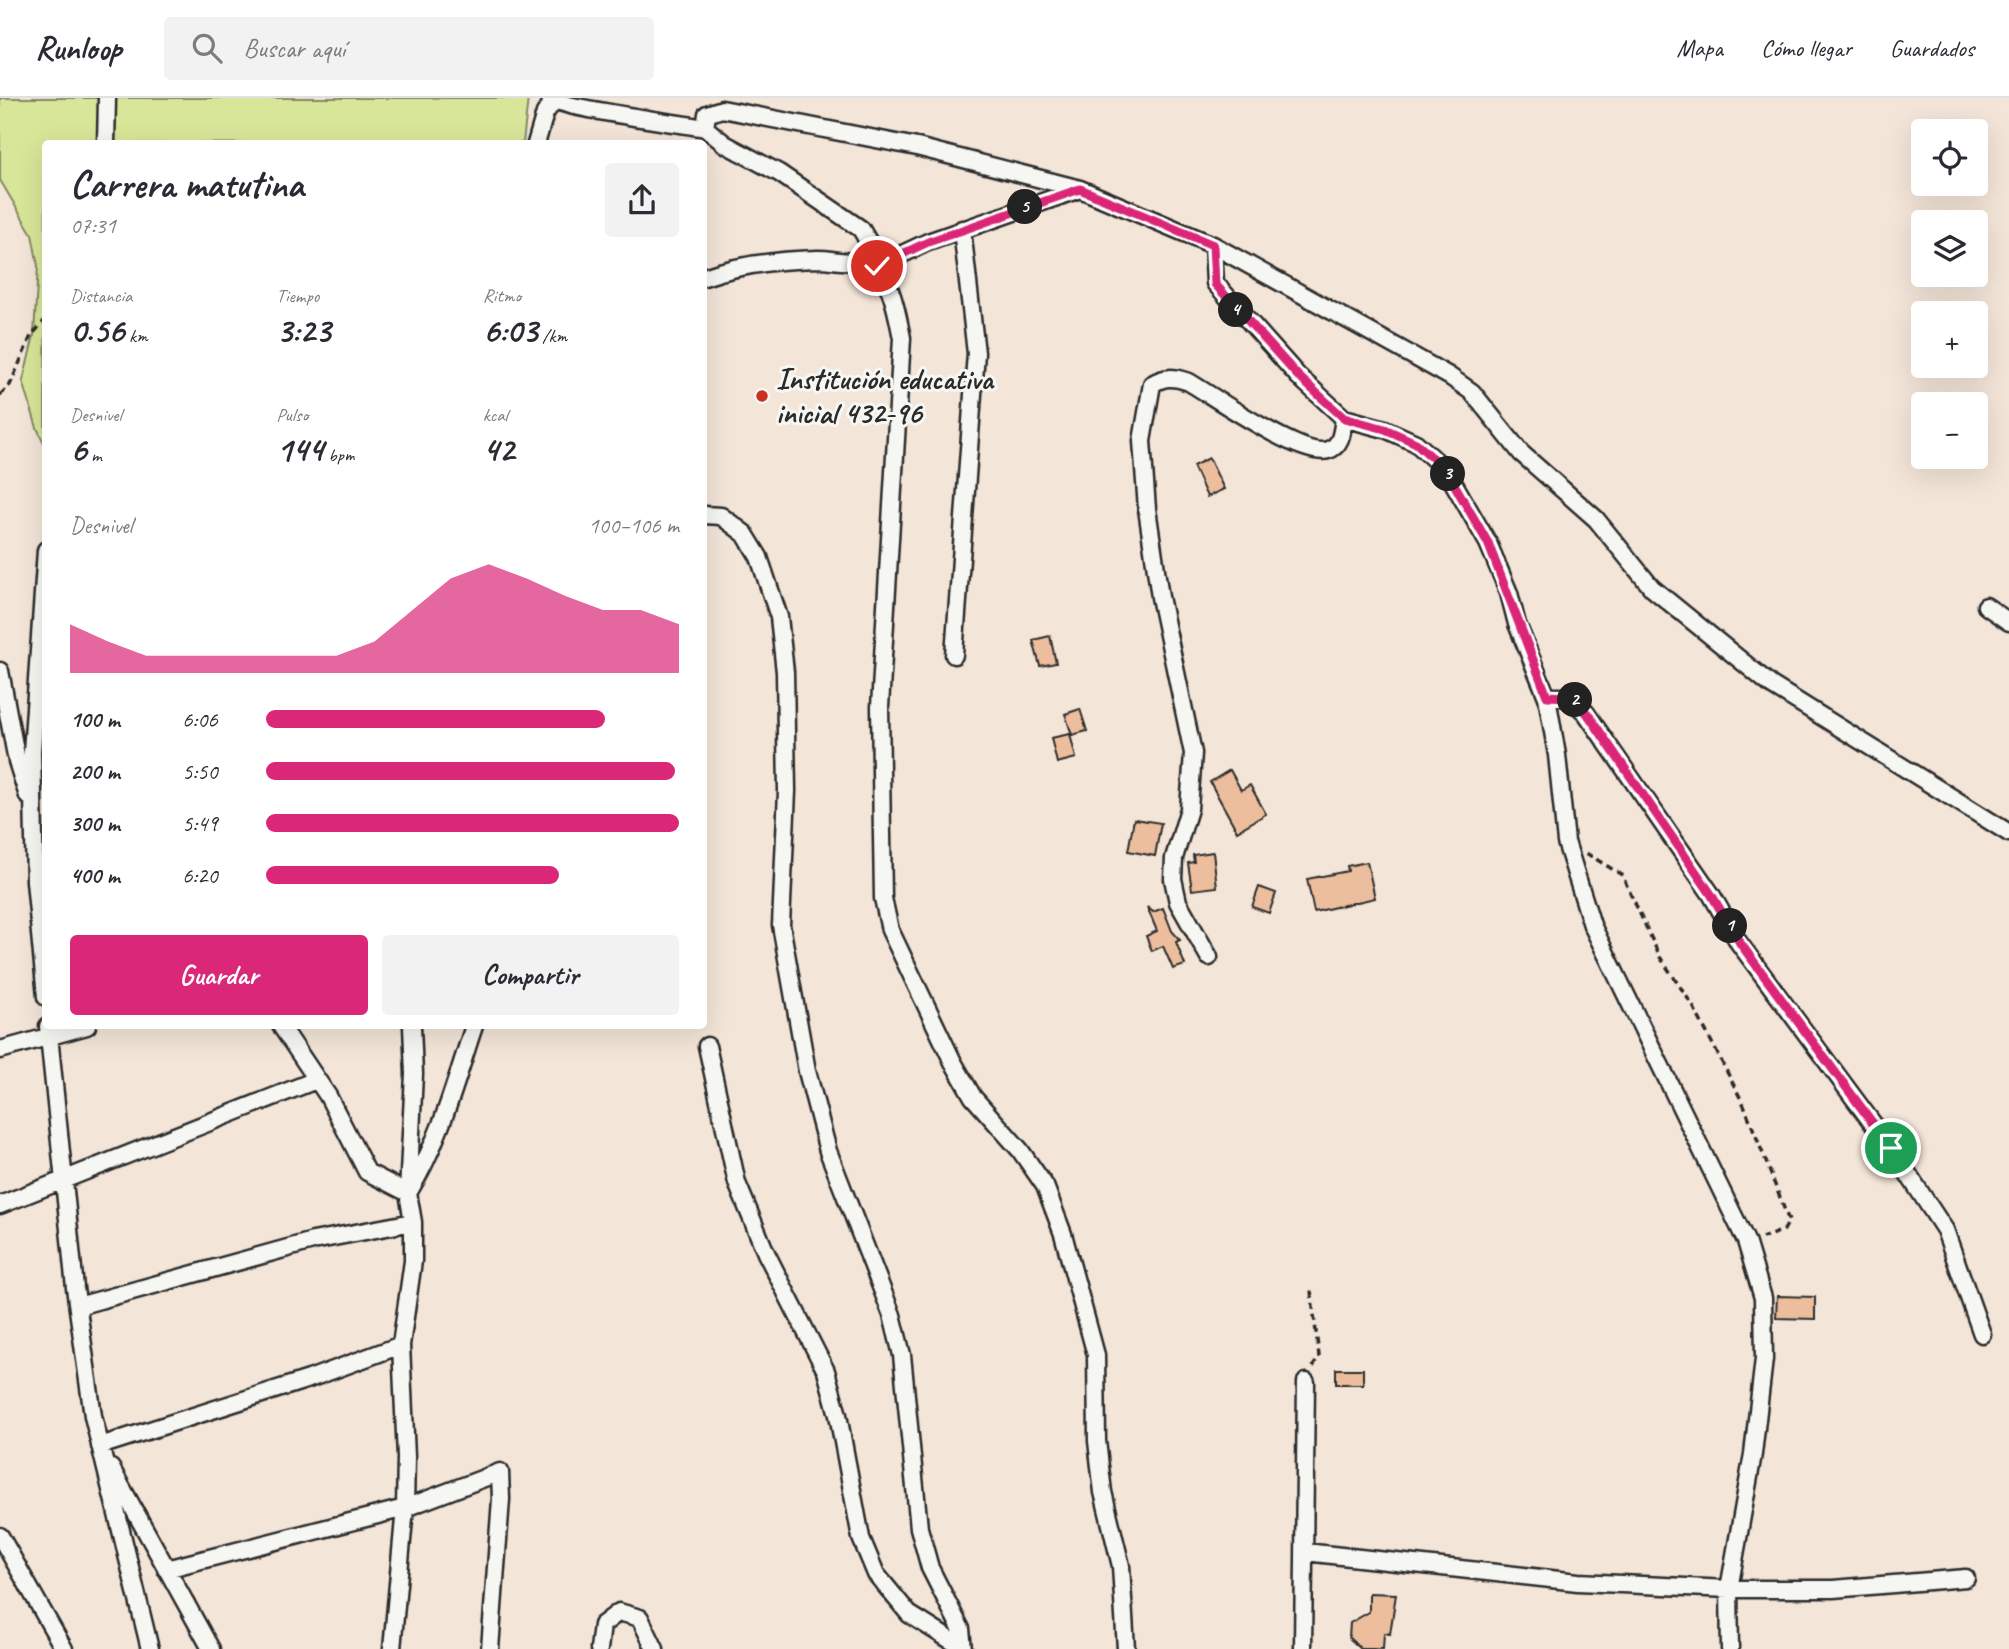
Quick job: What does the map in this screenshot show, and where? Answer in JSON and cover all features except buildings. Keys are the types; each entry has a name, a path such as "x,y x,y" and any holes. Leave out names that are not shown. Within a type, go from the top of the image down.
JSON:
{"street":[{"path":"106,140 107,98"},
{"path":"537,140 552,100 574,108 604,110 705,128 741,153 779,173 861,229 869,243 871,262 893,296 902,338 880,707 883,898 890,930 953,1062 973,1097 1020,1150 1045,1186 1063,1234 1096,1355 1097,1441 1102,1492 1121,1566 1126,1649"},
{"path":"705,128 707,114 722,109 918,147 1080,189 1213,245 1472,392 1521,453 1596,519 1652,588 1771,685 2009,833"},
{"path":"707,276 726,269 786,260 829,259 850,264 871,262 1080,189"},
{"path":"954,655 976,353 962,229"},
{"path":"1213,245 1215,284 1266,344 1344,418 1385,429 1416,443 1446,470 1488,543 1547,696 1557,755 1566,842 1592,925 1746,1241 1763,1298 1764,1359 1753,1454 1729,1589 1730,1649"},
{"path":"1209,957 1178,902 1173,879 1174,858 1189,808 1194,754 1152,548 1142,441 1148,395 1152,384 1162,378 1182,379 1264,428 1315,451 1328,450 1337,444 1344,418"},
{"path":"707,516 722,516 745,534 759,558 779,617 785,672 787,778 781,925 807,1071 828,1151 892,1315 902,1355 913,1494 919,1528 930,1567 961,1629 963,1649"},
{"path":"42,594 34,683 32,751 42,919"},
{"path":"1986,606 2009,622"},
{"path":"0,671 17,761 34,815"},
{"path":"1547,696 1569,697 1587,713 1711,894 1740,943 1891,1148 1945,1230 1982,1334"},
{"path":"283,1029 328,1096 368,1172 408,1192"},
{"path":"391,1649 405,1508 407,1457 401,1345 413,1261 413,1222 408,1192 414,1074 412,1029"},
{"path":"408,1192 424,1167 442,1124 473,1029"},
{"path":"0,1050 48,1031 78,1306 101,1448 150,1649"},
{"path":"707,1046 737,1183 766,1253 826,1371 866,1550 876,1574 909,1614 963,1649"},
{"path":"0,1205 64,1182 316,1080"},
{"path":"78,1306 313,1241 413,1222"},
{"path":"101,1448 309,1379 401,1345"},
{"path":"1303,1649 1306,1382"},
{"path":"101,1448 211,1649"},
{"path":"166,1569 405,1508 500,1472 490,1649"},
{"path":"0,1536 64,1649"},
{"path":"1305,1552 1578,1582 1729,1589 1833,1589 1966,1578"},
{"path":"599,1649 602,1625 619,1612 640,1618 655,1649"}],"path":[{"path":"0,395 10,385 31,336 42,324"},
{"path":"1566,842 1622,875 1660,957 1693,1006 1744,1105 1789,1221 1784,1230 1746,1241"},
{"path":"1306,1382 1319,1356 1311,1291"}],"green space":[{"path":"0,98 528,98 523,140 42,140 42,439 23,381 34,335 38,266 32,234 0,180"}],"place":[{"name":"Institución educativa inicial 432-96","path":"762,396"}],"route":[{"path":"877,266 928,242 1001,214 1080,189 1213,245 1215,284 1241,317 1298,376 1344,418 1385,429 1416,443 1446,470 1488,543 1547,696 1569,697 1587,713 1711,894 1740,943 1891,1148"}]}
